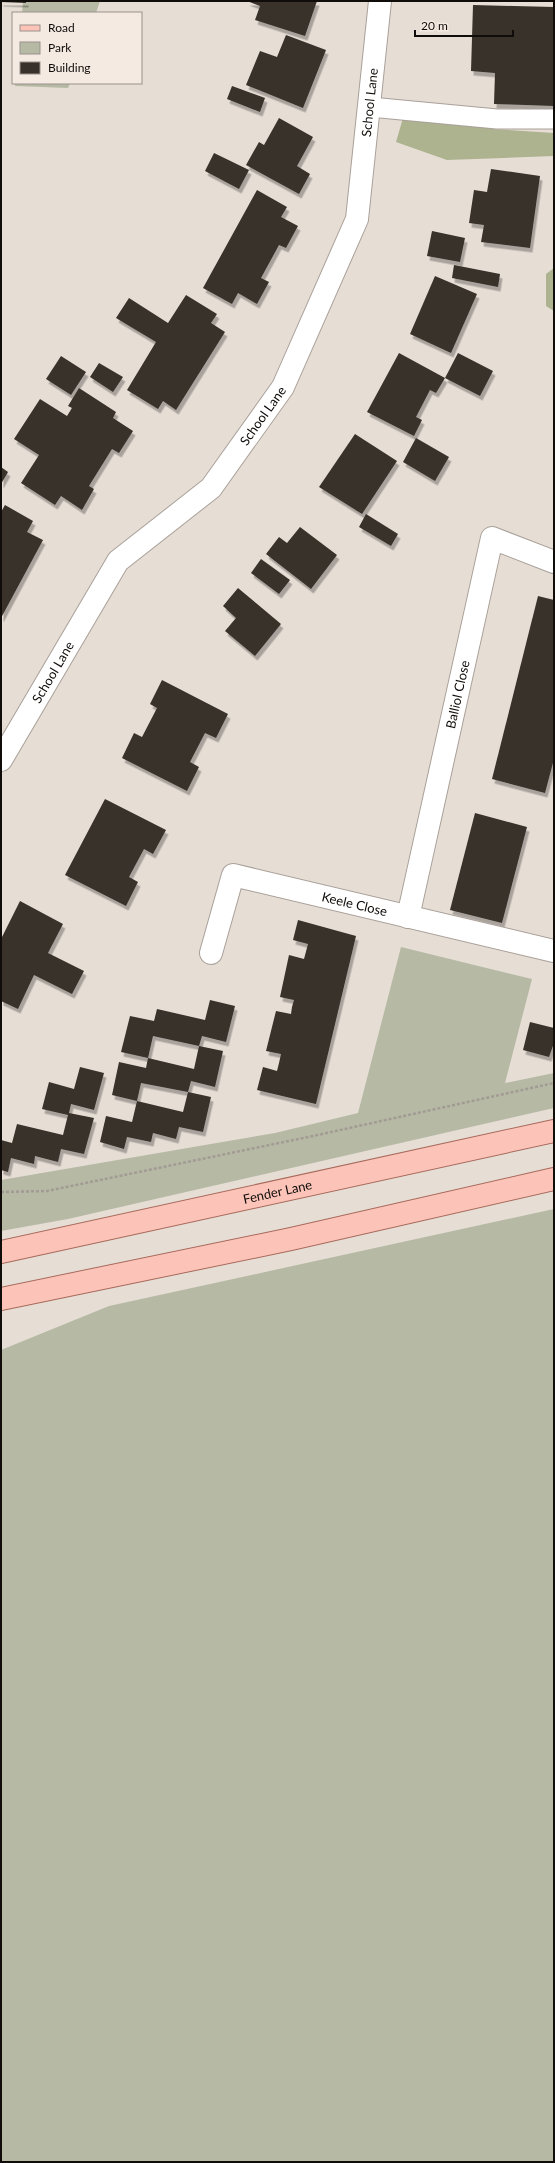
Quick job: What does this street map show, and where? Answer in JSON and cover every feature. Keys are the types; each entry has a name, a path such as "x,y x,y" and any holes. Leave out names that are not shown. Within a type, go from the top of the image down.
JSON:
{"main road":[{"name":"Fender Lane","path":"1,1252 554,1131"},
{"path":"1,1299 291,1239 554,1179"}],"street":[{"name":"School Lane","path":"1,760 118,561 211,488 283,387 357,219 380,1"},
{"name":"Balliol Close","path":"408,917 492,538 554,562"},
{"name":"Keele Close","path":"211,953 233,875 554,952"}],"lane":[{"path":"370,107 497,119 554,119"}],"path":[{"path":"1,1192 46,1191 313,1136 554,1083"}],"green space":[{"path":"23,1 100,1 96,12 22,12"},
{"path":"15,84 70,84 68,88 15,86"},
{"path":"405,111 455,118 493,129 554,133 554,156 447,160 396,142"},
{"path":"554,268 554,311 546,306 546,274"},
{"path":"401,947 532,979 505,1083 554,1073 554,1108 68,1219 1,1231 1,1180 275,1133 358,1113"},
{"path":"554,1209 554,2162 1,2162 1,1350 109,1306"}],"building":[{"path":"26,1 26,3 1,2"},
{"path":"247,1 317,1 305,36 255,20 260,6"},
{"path":"473,5 554,7 554,106 494,104 495,73 471,71"},
{"path":"286,35 326,50 303,108 246,85 260,51 277,57"},
{"path":"232,86 265,98 260,112 227,99"},
{"path":"279,118 313,137 297,166 310,174 299,194 246,165 259,142 264,145"},
{"path":"214,153 249,170 239,189 205,171"},
{"path":"491,169 540,176 530,248 481,242 484,225 469,223 474,190 487,192"},
{"path":"257,190 287,207 281,217 298,226 286,248 279,245 261,278 269,282 257,304 238,293 232,304 203,288"},
{"path":"432,231 465,238 460,262 427,256"},
{"path":"454,265 500,274 498,287 452,278"},
{"path":"435,276 477,294 451,353 410,334"},
{"path":"186,295 217,314 211,323 225,332 176,410 163,401 158,409 127,390 156,342 116,318 129,298 168,323"},
{"path":"399,353 445,378 436,393 430,390 416,417 422,420 414,436 367,412"},
{"path":"458,353 493,371 480,396 445,378"},
{"path":"61,356 86,372 71,395 46,379"},
{"path":"99,363 123,377 113,392 90,377"},
{"path":"79,388 116,412 113,418 133,431 119,453 112,449 89,486 94,489 82,510 61,496 55,505 21,483 39,455 14,439 40,399 67,416 72,408 68,406"},
{"path":"355,434 397,461 362,514 319,487"},
{"path":"416,438 449,457 435,481 403,462"},
{"path":"1,467 8,472 1,484"},
{"path":"5,505 33,521 27,532 43,540 1,618 1,512"},
{"path":"366,514 398,534 391,546 359,527"},
{"path":"300,527 337,555 311,589 266,554 279,537 287,543"},
{"path":"261,559 290,580 279,594 251,573"},
{"path":"238,588 281,624 255,656 225,631 236,618 223,606"},
{"path":"538,596 554,600 554,759 545,793 492,779"},
{"path":"162,680 228,714 216,738 205,733 190,762 199,767 187,791 122,758 134,733 142,737 157,708 150,704"},
{"path":"105,799 166,830 153,854 144,849 129,877 138,882 126,906 65,875"},
{"path":"475,813 527,827 502,923 450,910"},
{"path":"20,901 63,924 48,953 84,971 72,994 34,975 18,1009 1,1001 1,939"},
{"path":"298,920 356,936 316,1104 257,1090 263,1067 277,1071 279,1063 281,1054 266,1051 276,1011 291,1014 294,1000 280,997 289,955 304,959 308,944 293,940"},
{"path":"210,1000 235,1006 226,1042 202,1036 199,1046 153,1036 148,1058 121,1052 130,1016 154,1021 157,1009 205,1020"},
{"path":"530,1022 554,1028 554,1043 549,1057 523,1050"},
{"path":"199,1046 223,1051 215,1087 191,1081 188,1092 141,1083 137,1101 112,1095 119,1062 146,1068 148,1058 194,1069"},
{"path":"80,1067 104,1073 94,1110 71,1104 69,1113 94,1118 84,1154 61,1149 58,1162 35,1156 34,1164 11,1158 8,1172 1,1170 1,1140 12,1143 17,1124 63,1135 68,1115 42,1109 49,1082 74,1089"},
{"path":"188,1092 211,1097 203,1132 179,1127 176,1139 153,1133 151,1142 127,1137 124,1149 100,1142 106,1116 132,1122 137,1101 183,1112"}]}
